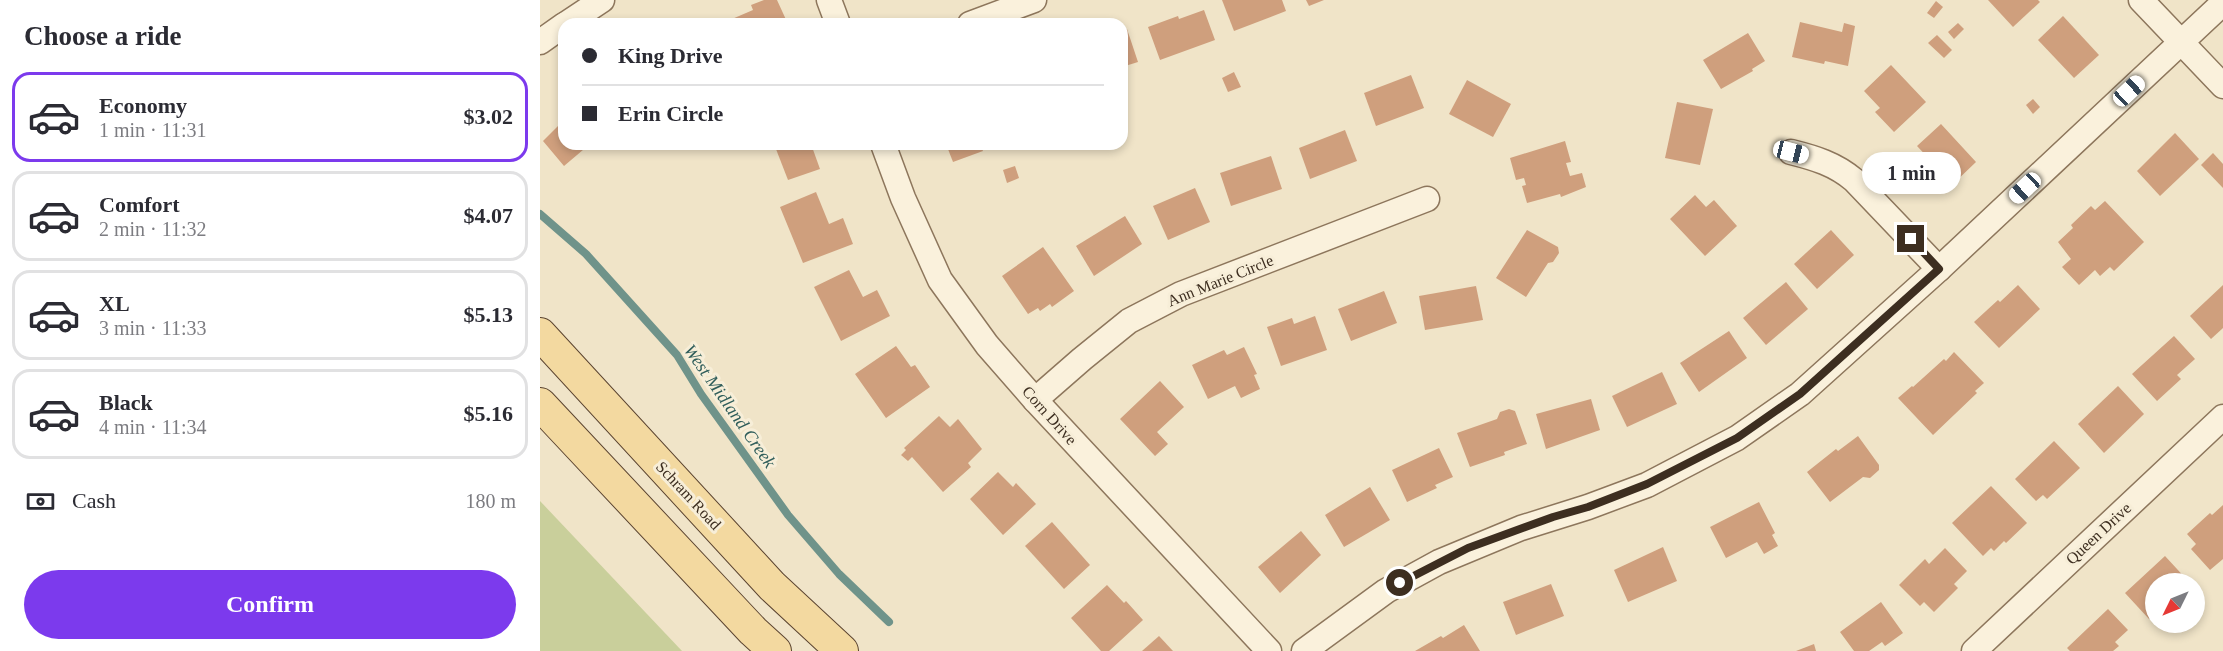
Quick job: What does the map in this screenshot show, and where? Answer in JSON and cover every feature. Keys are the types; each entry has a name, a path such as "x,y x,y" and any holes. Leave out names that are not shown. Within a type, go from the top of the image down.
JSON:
{"main road":[{"name":"Schram Road","path":"540,334 772,586 842,651"},
{"path":"540,404 753,631 775,651"}],"street":[{"path":"575,18 602,0"},
{"path":"829,0 836,18"},
{"path":"986,18 1034,0"},
{"path":"2141,0 2223,86"},
{"path":"1304,651 1378,596 1439,562 1521,528 1588,507 1647,484 1737,438 1800,394 1939,269 2223,3"},
{"path":"540,42 558,30"},
{"name":"Corn Drive","path":"885,150 903,198 940,280 987,345 1035,400 1269,651"},
{"path":"1791,152 1814,158 1842,170 1939,269"},
{"name":"Ann Marie Circle","path":"1035,400 1129,321 1181,294 1427,199"},
{"name":"Queen Drive","path":"1974,651 2223,417"}],"green space":[{"path":"540,501 682,651 540,651"}],"building":[{"path":"764,0 777,0 785,18 734,18 753,10 751,5"},
{"path":"1222,0 1282,0 1286,11 1234,31"},
{"path":"1306,0 1324,0 1309,6"},
{"path":"1988,0 2038,0 2040,2 2013,27"},
{"path":"1936,1 1943,7 1934,18 1927,13"},
{"path":"1204,10 1215,40 1160,60 1148,27 1178,16 1179,19"},
{"path":"2063,16 2099,55 2074,78 2038,40"},
{"path":"1800,22 1842,32 1844,23 1855,26 1848,66 1825,61 1824,64 1792,57"},
{"path":"1958,23 1964,29 1954,39 1948,32"},
{"path":"1128,32 1138,62 1128,65"},
{"path":"1748,33 1765,61 1752,69 1753,71 1721,89 1703,60"},
{"path":"1937,35 1952,50 1944,58 1928,43"},
{"path":"1891,65 1926,102 1894,132 1875,112 1880,108 1864,91"},
{"path":"1234,72 1241,87 1228,92 1222,78"},
{"path":"1411,75 1424,108 1376,126 1364,93"},
{"path":"1467,80 1511,104 1493,137 1449,114"},
{"path":"2033,99 2040,107 2033,114 2026,105"},
{"path":"1677,102 1713,109 1700,165 1665,158"},
{"path":"1941,124 1976,162 1952,185 1917,146"},
{"path":"558,126 558,150 583,150 564,166 543,141"},
{"path":"1345,130 1357,161 1310,179 1299,148"},
{"path":"2175,133 2199,159 2160,196 2137,171"},
{"path":"1565,141 1571,162 1566,163 1570,176 1582,173 1586,187 1561,197 1560,194 1527,203 1522,186 1526,185 1524,178 1516,180 1510,158"},
{"path":"776,150 813,150 820,169 788,180"},
{"path":"948,150 983,151 953,162"},
{"path":"2213,153 2223,164 2223,188 2201,165"},
{"path":"1271,156 1282,189 1231,206 1220,173"},
{"path":"1015,166 1019,178 1007,183 1003,170"},
{"path":"1195,188 1210,222 1168,240 1153,206"},
{"path":"816,192 829,224 843,218 853,244 803,263 780,207"},
{"path":"1695,195 1706,207 1714,200 1737,226 1705,256 1670,219"},
{"path":"2105,201 2144,242 2114,271 2110,267 2100,276 2095,270 2079,285 2062,267 2071,259 2058,242 2073,228 2071,225 2091,206 2095,210"},
{"path":"1125,216 1142,244 1094,276 1076,246"},
{"path":"1527,230 1558,247 1559,253 1553,262 1548,263 1526,297 1496,278"},
{"path":"1831,230 1854,255 1817,289 1794,264"},
{"path":"1043,247 1074,291 1052,307 1050,304 1040,311 1038,308 1028,314 1002,276"},
{"path":"849,270 863,297 877,290 890,316 841,341 814,287"},
{"path":"1786,282 1808,309 1766,345 1743,318"},
{"path":"2018,285 2040,309 1999,348 1974,322"},
{"path":"2223,285 2223,328 2211,339 2190,316"},
{"path":"1476,286 1483,320 1425,330 1419,296"},
{"path":"1384,291 1397,323 1351,341 1338,309"},
{"path":"1315,316 1327,350 1281,366 1267,327 1292,318 1294,324"},
{"path":"1729,331 1747,358 1699,392 1680,363"},
{"path":"2174,336 2195,359 2177,375 2181,379 2157,401 2132,374"},
{"path":"896,346 911,367 915,365 930,387 886,418 855,374"},
{"path":"1244,347 1257,374 1254,375 1260,389 1241,398 1235,386 1208,399 1192,365 1224,350 1227,355"},
{"path":"1954,352 1984,383 1975,391 1977,393 1933,435 1898,398 1944,359 1946,361"},
{"path":"1662,372 1677,404 1627,427 1612,396"},
{"path":"1160,381 1184,407 1157,432 1168,444 1155,456 1120,419"},
{"path":"2118,386 2144,414 2104,453 2078,424"},
{"path":"1591,399 1600,430 1546,449 1536,414"},
{"path":"1509,409 1515,411 1527,444 1504,452 1505,455 1470,467 1457,433 1497,419 1500,412"},
{"path":"939,416 950,427 958,419 982,449 968,463 971,467 943,492 912,457 908,461 901,455 906,450 904,448"},
{"path":"1858,436 1879,465 1879,470 1870,478 1863,477 1830,502 1807,472 1836,449 1838,451"},
{"path":"2054,441 2080,468 2047,499 2043,495 2036,501 2015,479"},
{"path":"1439,448 1453,477 1435,485 1437,488 1407,502 1392,470"},
{"path":"998,472 1013,487 1016,483 1036,504 1003,535 970,499"},
{"path":"1991,486 2027,523 2006,543 2004,541 1994,551 1991,548 1983,556 1952,523"},
{"path":"1370,487 1390,520 1344,547 1325,515"},
{"path":"1759,502 1775,533 1772,535 1778,546 1764,554 1757,542 1726,558 1710,527"},
{"path":"2223,505 2223,559 2210,570 2191,549 2196,544 2187,534 2210,513 2212,515"},
{"path":"1052,522 1090,565 1064,589 1025,546"},
{"path":"1301,531 1321,555 1280,593 1258,567"},
{"path":"1663,547 1677,581 1628,602 1614,570"},
{"path":"1945,548 1967,571 1954,584 1958,588 1934,612 1924,602 1920,606 1899,585 1925,559 1929,564"},
{"path":"2165,556 2181,573 2147,573"},
{"path":"2145,574 2145,615 2125,593"},
{"path":"1551,584 1564,616 1516,635 1503,602"},
{"path":"1107,585 1143,620 1109,651 1101,651 1071,618"},
{"path":"1881,602 1903,633 1885,646 1882,642 1869,651 1854,651 1840,632"},
{"path":"2108,609 2128,630 2115,642 2119,646 2113,651 2070,651 2067,648"},
{"path":"1464,625 1480,651 1415,651 1441,636 1443,638"},
{"path":"1159,636 1173,651 1142,651"},
{"path":"1814,644 1816,651 1796,651"}],"waterway":[{"name":"West Midland Creek","path":"540,214 586,254 677,355 701,394 788,515 839,574 889,622"}],"route":[{"path":"1400,583 1468,548 1647,484 1737,438 1800,394 1939,269 1911,239"}]}
